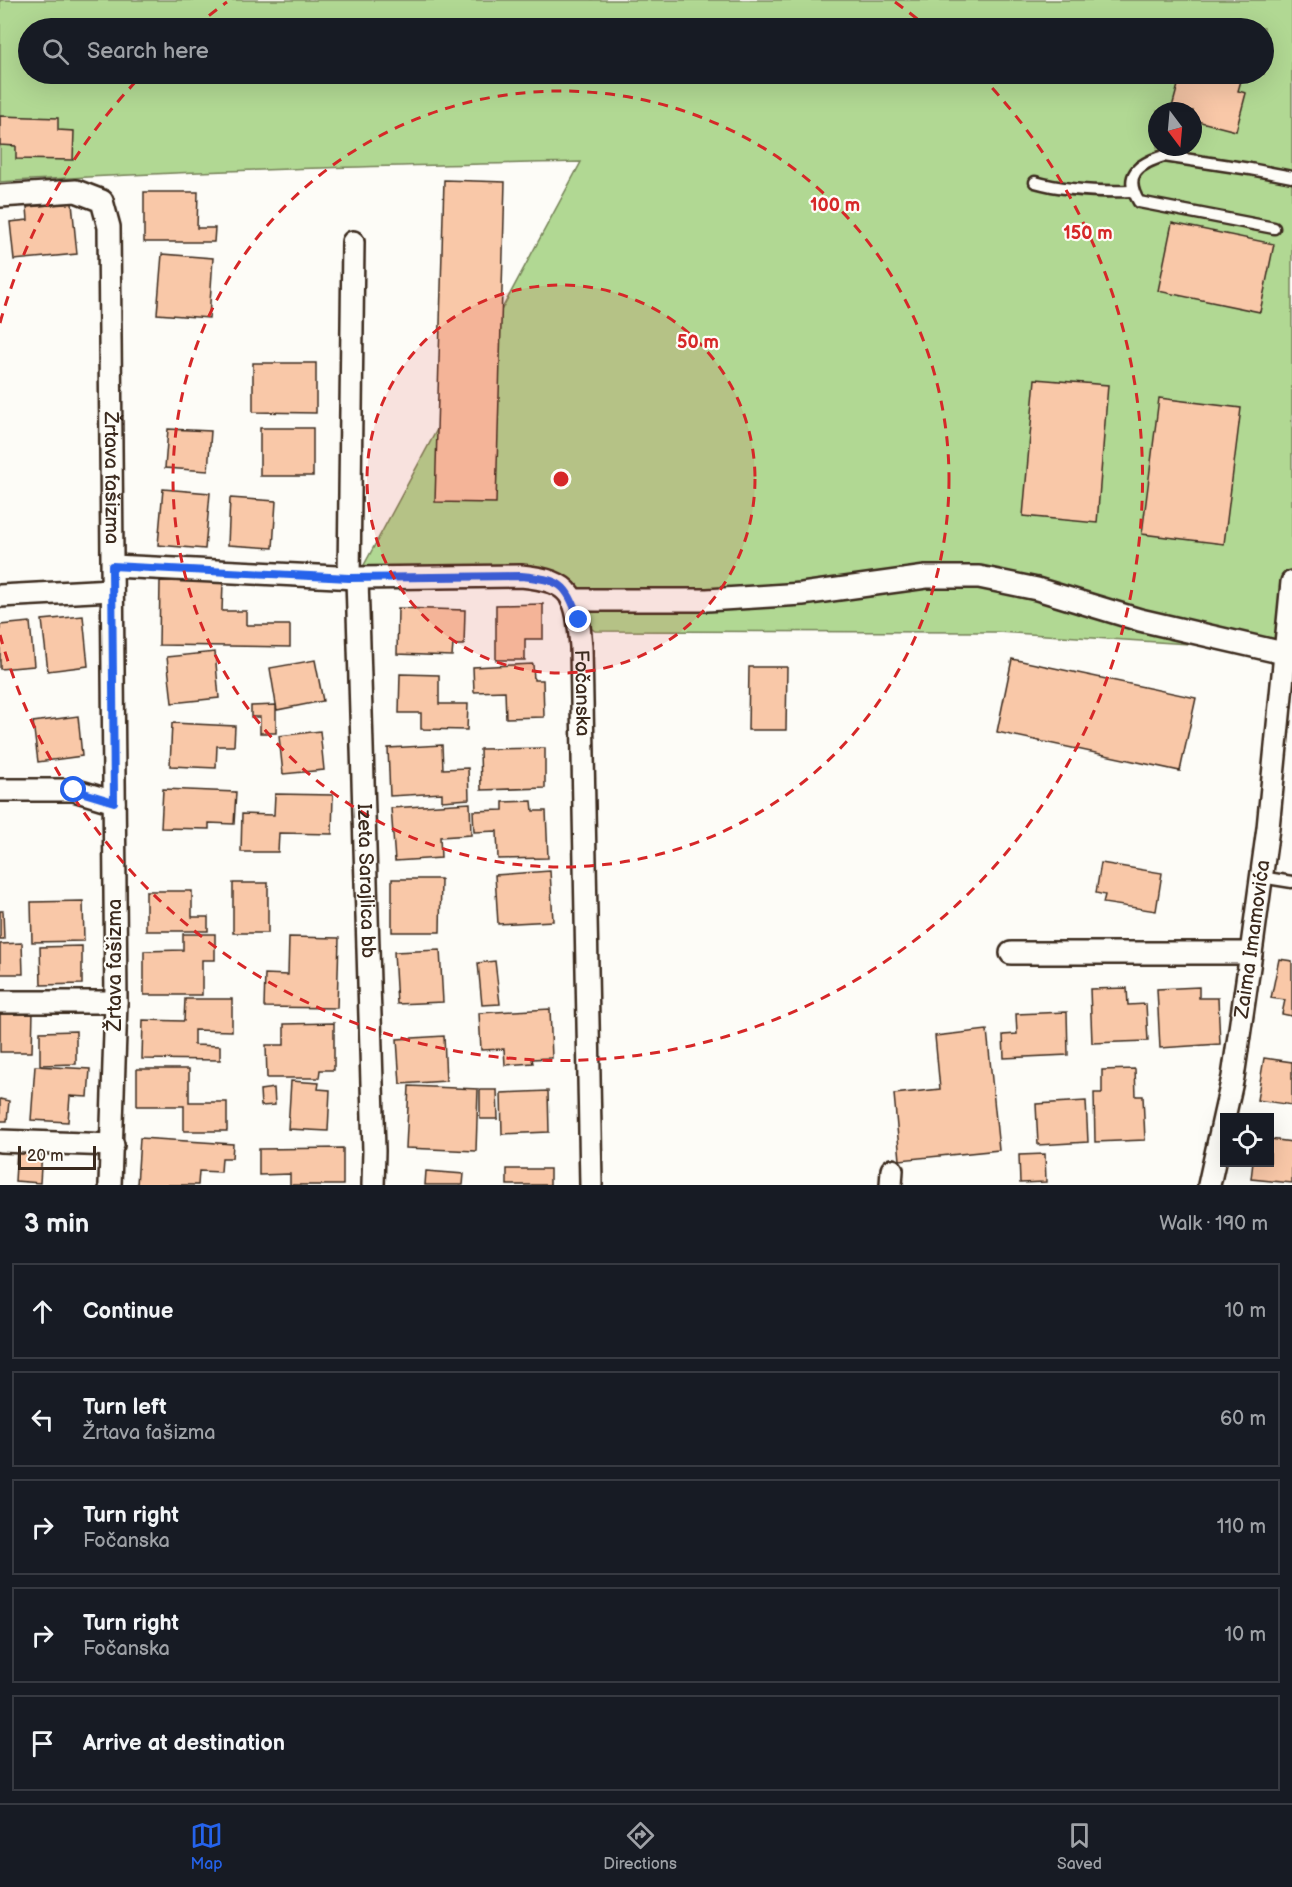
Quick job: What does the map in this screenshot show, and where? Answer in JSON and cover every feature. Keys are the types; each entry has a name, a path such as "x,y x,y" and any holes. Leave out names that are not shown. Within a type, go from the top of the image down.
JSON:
{"street":[{"name":"Žrtava fašizma","path":"0,196 76,192 102,201 109,227 116,1002 110,1185"},
{"name":"Izeta Sarajlica bb","path":"354,242 353,578 373,1127 373,1185"},
{"path":"112,566 353,578 521,576 546,579 564,587 572,600 707,600 802,594 926,576 979,577 1036,589 1140,620 1289,654"},
{"name":"Zaima Imamovića","path":"1209,1185 1233,1077 1262,877 1289,654 1292,582"},
{"path":"0,596 112,590"},
{"name":"Fočanska","path":"572,600 579,620 581,647 591,1185"},
{"path":"0,790 74,790 114,802"},
{"path":"1011,953 1251,952"},
{"path":"0,1002 116,1002"},
{"path":"0,1141 113,1145"}],"lane":[{"path":"1274,228 1140,202 1132,191 1132,180 1136,170 1150,160 1164,156 1292,177"},
{"path":"1035,182 1048,186 1102,192 1132,191"},
{"path":"1262,877 1292,882"}],"green space":[{"path":"0,0 1292,0 1292,655 1237,647 997,632 595,631 579,620 564,587 357,578 581,162 217,171 0,182"}],"building":[{"path":"1178,84 1240,84 1238,91 1246,93 1236,131 1202,122 1202,102 1173,102"},
{"path":"0,116 58,118 58,130 74,131 73,160 16,159 16,146 0,145"},
{"path":"444,180 505,182 496,503 435,502"},
{"path":"144,192 198,192 197,228 215,228 214,242 144,242"},
{"path":"72,203 77,254 14,260 10,222 28,220 27,207"},
{"path":"1172,223 1274,244 1260,312 1158,291"},
{"path":"162,254 213,258 209,318 157,314"},
{"path":"253,363 316,363 316,413 253,412"},
{"path":"1035,379 1108,385 1097,523 1023,516"},
{"path":"1159,398 1241,408 1224,544 1142,534"},
{"path":"260,428 313,428 313,476 260,476"},
{"path":"168,429 211,431 208,471 165,468"},
{"path":"163,489 210,493 205,549 158,545"},
{"path":"230,498 276,501 273,548 228,545"},
{"path":"160,581 223,582 222,611 246,611 246,625 290,625 290,647 159,645"},
{"path":"543,604 543,639 525,639 525,660 496,660 496,605"},
{"path":"398,608 465,610 464,645 453,645 452,656 397,654"},
{"path":"83,616 88,666 48,671 42,620"},
{"path":"30,622 34,666 0,669 0,625"},
{"path":"215,652 219,698 172,703 167,657"},
{"path":"1012,659 1196,698 1180,771 997,732"},
{"path":"315,660 323,701 277,710 270,668"},
{"path":"533,664 534,680 543,680 544,717 506,718 505,691 474,692 473,667"},
{"path":"749,667 787,667 786,730 748,730"},
{"path":"400,674 439,675 439,704 468,704 467,730 421,729 421,713 399,713"},
{"path":"276,705 276,733 260,733 260,717 251,717 251,706"},
{"path":"78,716 82,756 38,762 33,722"},
{"path":"172,723 235,726 234,746 217,746 216,768 170,766"},
{"path":"320,731 324,770 283,774 279,736"},
{"path":"442,745 443,769 468,768 469,799 442,801 442,793 390,796 388,748"},
{"path":"545,748 545,788 481,790 480,749"},
{"path":"163,789 236,792 234,824 209,823 209,829 161,828"},
{"path":"275,794 333,795 332,834 279,833 278,852 241,852 242,814 274,815"},
{"path":"532,801 533,811 546,811 548,858 498,859 497,831 474,832 473,811 503,810 503,802"},
{"path":"470,803 471,835 440,837 441,858 395,861 391,808"},
{"path":"1101,863 1162,873 1156,911 1103,903 1105,895 1096,893"},
{"path":"550,871 553,921 498,924 495,875"},
{"path":"392,879 441,879 440,932 392,932"},
{"path":"233,883 268,883 268,933 233,933"},
{"path":"146,891 192,891 192,917 208,917 208,931 146,931"},
{"path":"83,901 84,941 32,942 31,902"},
{"path":"0,911 3,911 4,939 0,939"},
{"path":"183,934 215,934 215,960 202,960 202,995 144,995 144,951 183,950"},
{"path":"289,937 339,938 337,1008 264,1007 265,974 288,975"},
{"path":"22,943 23,974 0,974 0,944"},
{"path":"82,946 82,984 41,985 40,947"},
{"path":"440,950 443,1002 397,1004 394,952"},
{"path":"1279,959 1292,961 1292,1016 1282,1014 1285,1000 1271,998"},
{"path":"495,961 500,1004 482,1005 478,963"},
{"path":"1199,987 1199,998 1218,998 1220,1044 1160,1048 1157,989"},
{"path":"1127,988 1128,1005 1146,1004 1148,1041 1092,1043 1090,989"},
{"path":"185,999 232,999 232,1031 194,1030 194,1045 220,1046 220,1060 142,1059 143,1020 184,1021"},
{"path":"550,1009 552,1058 532,1059 533,1063 505,1065 504,1049 481,1050 479,1013"},
{"path":"0,1010 33,1010 32,1052 0,1052"},
{"path":"1067,1012 1068,1055 1004,1058 1003,1035 1017,1034 1016,1014"},
{"path":"334,1023 334,1070 320,1070 319,1078 267,1078 266,1045 284,1045 284,1024"},
{"path":"987,1030 999,1150 900,1160 894,1094 940,1089 935,1036"},
{"path":"76,1031 76,1064 40,1065 40,1032"},
{"path":"444,1036 446,1081 400,1084 397,1039"},
{"path":"1264,1058 1292,1062 1292,1105 1257,1100"},
{"path":"35,1066 90,1069 88,1097 70,1096 68,1122 31,1120"},
{"path":"137,1069 189,1069 189,1102 227,1102 227,1131 184,1131 184,1106 137,1106"},
{"path":"1135,1069 1136,1096 1143,1096 1145,1140 1095,1142 1094,1093 1102,1093 1102,1070"},
{"path":"291,1081 319,1083 318,1089 330,1090 328,1131 288,1129"},
{"path":"409,1086 478,1089 476,1151 406,1148"},
{"path":"274,1088 275,1105 261,1106 260,1090"},
{"path":"480,1090 497,1090 498,1119 480,1119"},
{"path":"548,1091 549,1132 502,1134 501,1093"},
{"path":"0,1099 9,1101 7,1121 0,1121"},
{"path":"1086,1101 1088,1142 1038,1145 1036,1104"},
{"path":"140,1138 233,1144 232,1158 222,1158 221,1172 199,1171 198,1185 137,1185"},
{"path":"1274,1140 1292,1142 1292,1183 1251,1179 1252,1167 1274,1167"},
{"path":"343,1148 343,1185 290,1185 290,1174 259,1175 259,1149"},
{"path":"17,1149 42,1150 40,1183 15,1181"},
{"path":"1045,1154 1046,1182 1020,1183 1019,1155"},
{"path":"507,1169 550,1169 550,1185 507,1185"},
{"path":"426,1171 464,1174 463,1185 425,1185"}],"route":[{"path":"74,790 114,802 112,566 349,578 521,576 546,579 564,587 572,600 579,620"}]}
